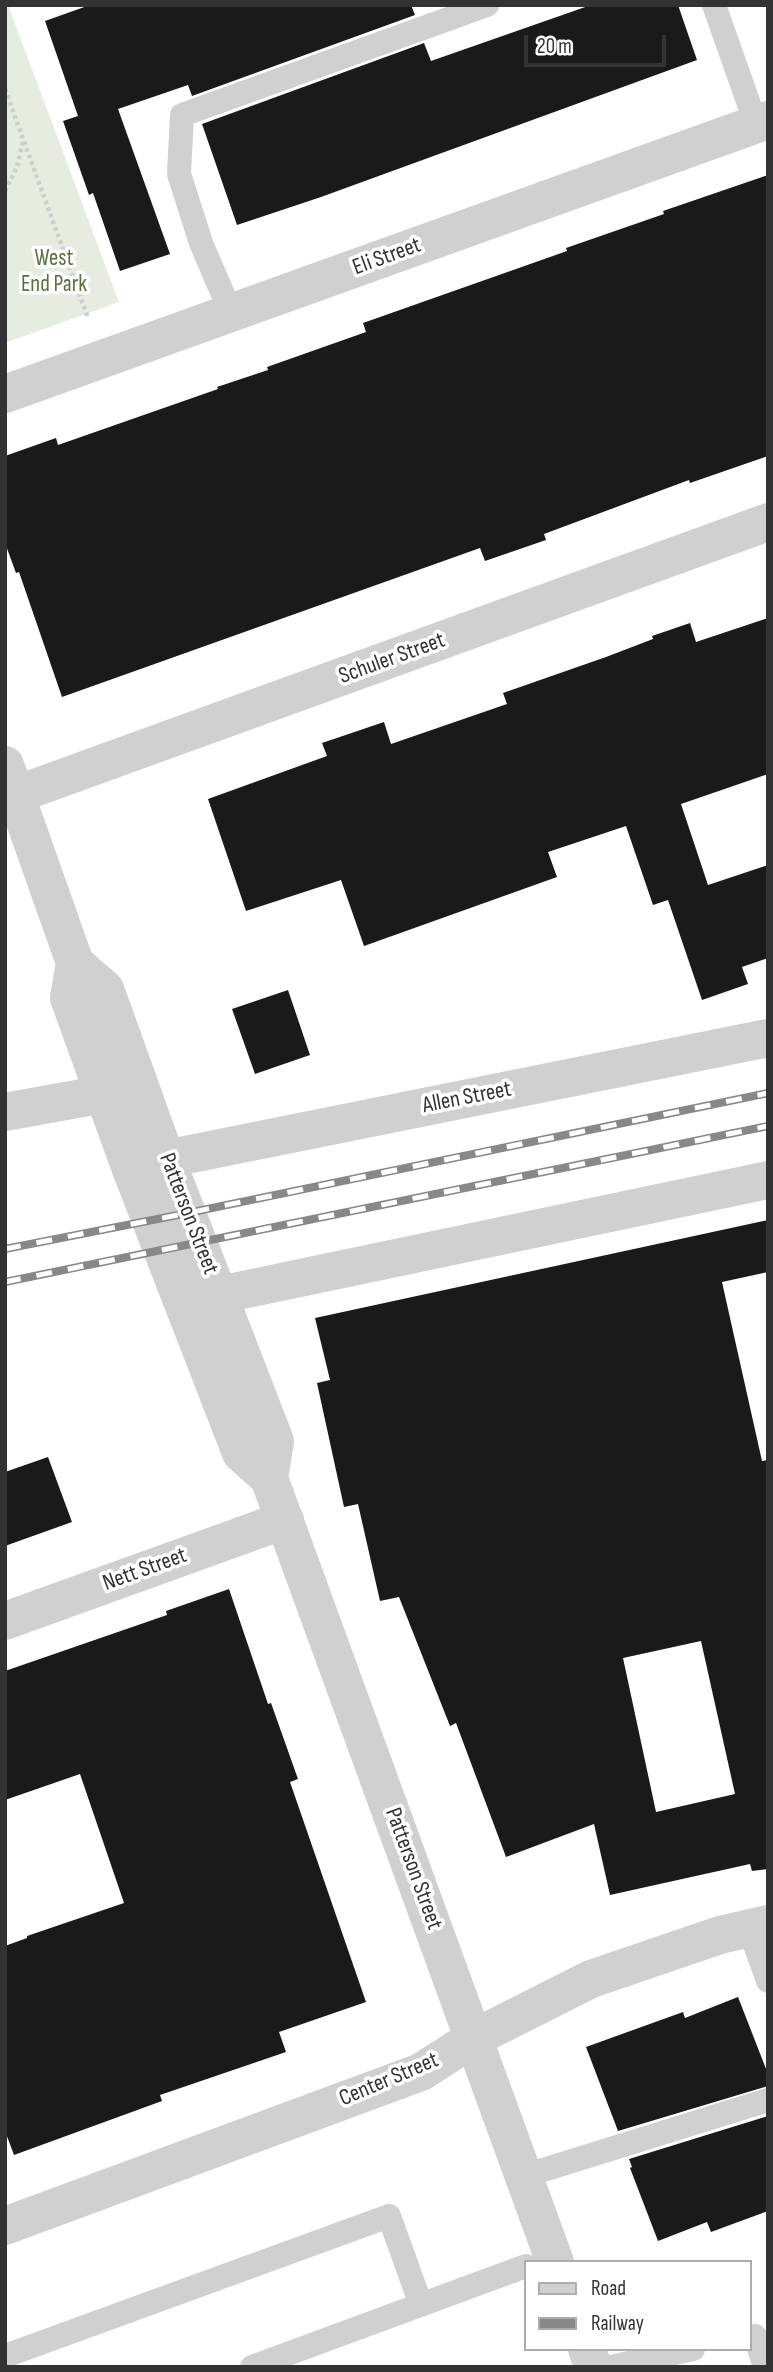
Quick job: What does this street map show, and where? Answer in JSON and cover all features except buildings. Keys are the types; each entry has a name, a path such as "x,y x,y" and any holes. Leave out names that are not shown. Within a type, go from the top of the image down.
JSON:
{"street":[{"name":"Eli Street","path":"5,394 762,122"},
{"name":"Schuler Street","path":"10,780 768,522"},
{"name":"Patterson Street","path":"10,780 75,963 69,998 241,1452 269,1478 285,1520 524,2176 543,2260"},
{"name":"Patterson Street","path":"75,963 105,989 166,1159 275,1441 269,1478"},
{"name":"Allen Street","path":"166,1159 768,1038"},
{"path":"5,1112 104,1094"},
{"path":"219,1295 768,1180"},
{"name":"Nett Street","path":"5,1620 285,1520"},
{"name":"Center Street","path":"5,2226 421,2071 474,2038 591,1979 720,1935 758,1926"}],"lane":[{"path":"232,313 201,243 179,174 182,115 487,5"},
{"path":"714,5 762,122"},
{"path":"758,1926 768,1981"},
{"path":"524,2176 768,2100"},
{"path":"12,2359 389,2216 421,2305"},
{"path":"252,2367 524,2268"},
{"path":"758,2335 765,2367"},
{"path":"611,2367 684,2351"}],"path":[{"path":"5,89 103,359"},
{"path":"5,191 17,167 24,141"}],"green space":[{"name":"West End Park","path":"5,5 8,5 119,302 5,343"}],"railway":[{"path":"5,1249 768,1093"},
{"path":"5,1282 768,1126"}]}
